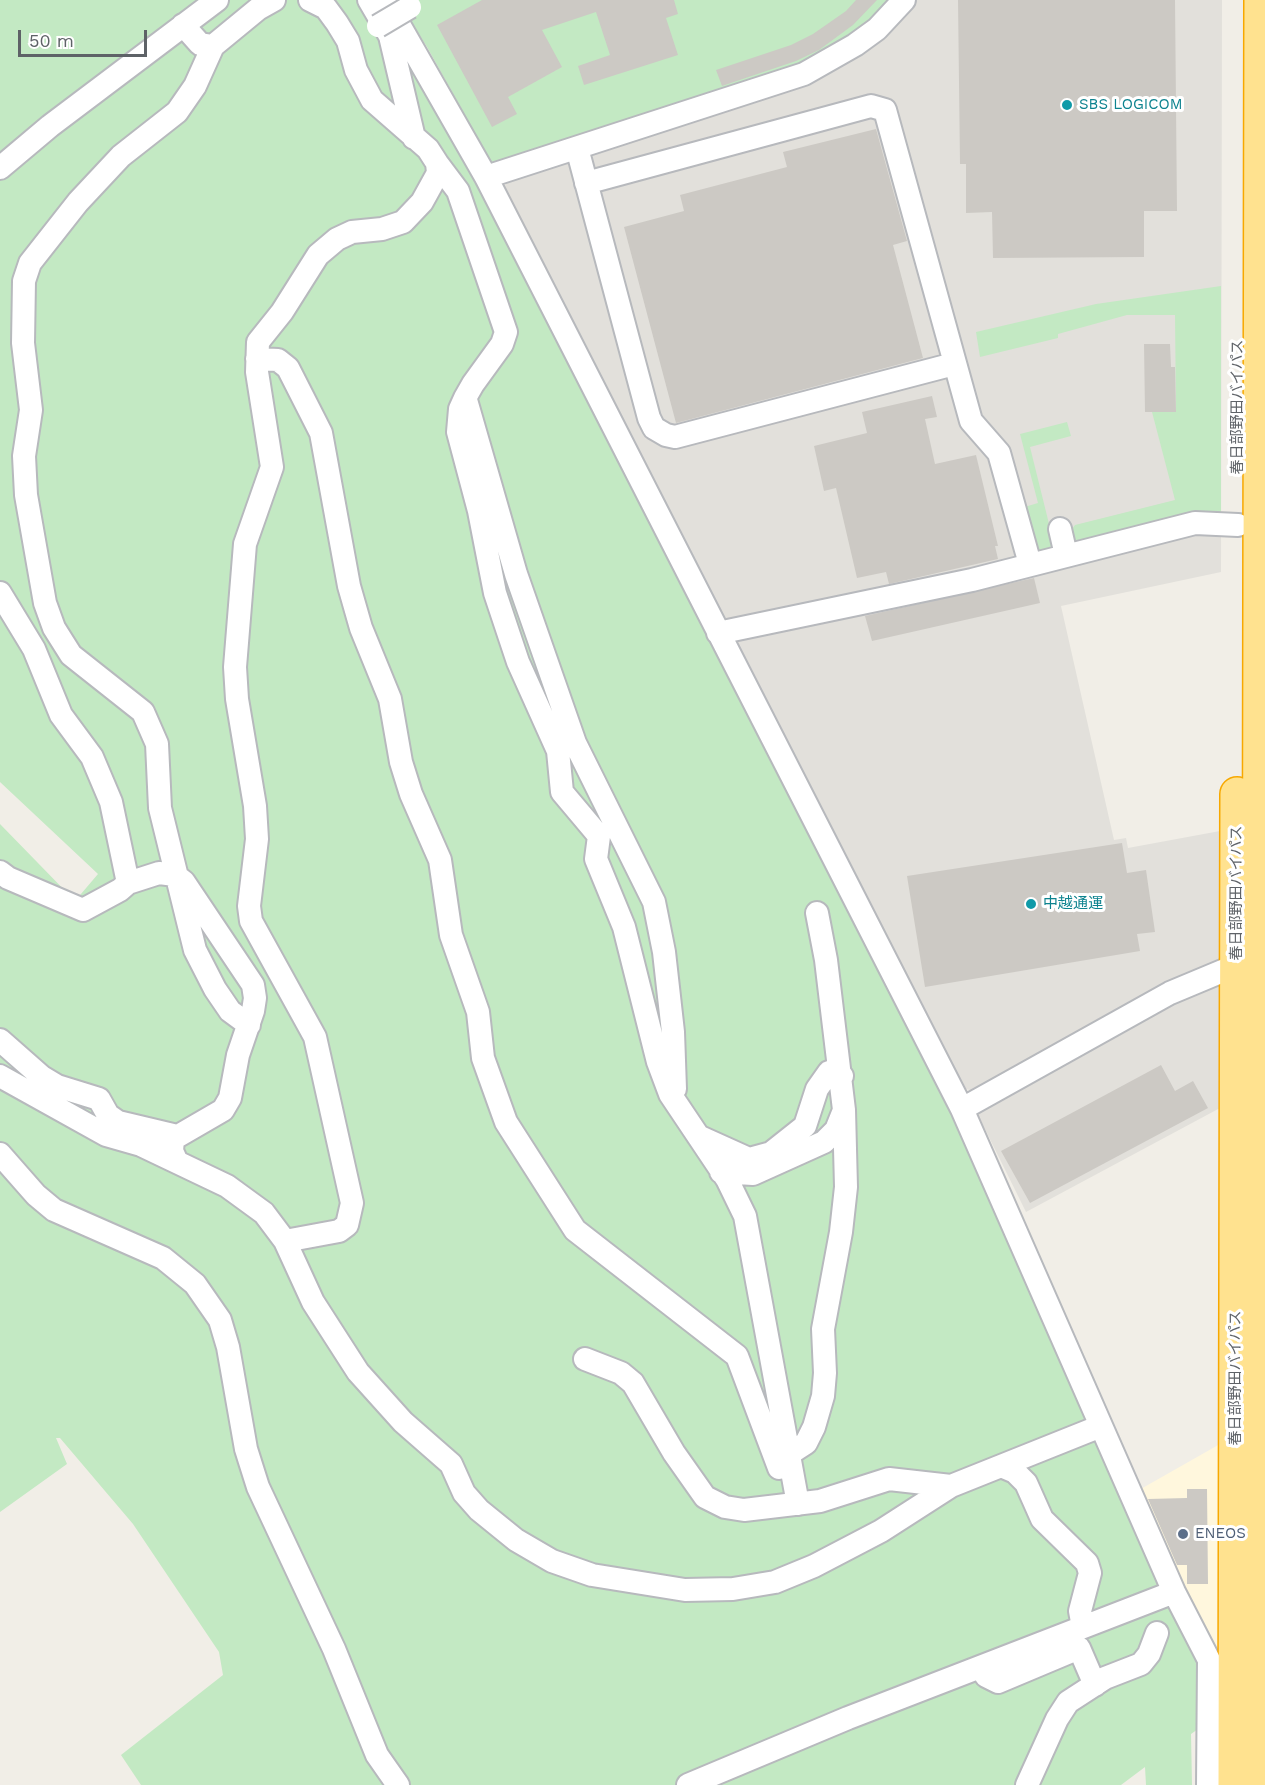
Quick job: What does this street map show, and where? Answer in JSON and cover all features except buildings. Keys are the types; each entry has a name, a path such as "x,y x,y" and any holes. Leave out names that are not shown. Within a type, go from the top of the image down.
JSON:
{"highway":[{"name":"春日部野田バイパス","path":"1235,1785 1254,966 1238,525 1238,0"},
{"name":"春日部野田バイパス","path":"1258,1785 1254,966 1261,0"}],"street":[{"path":"0,168 50,126 217,0"},
{"path":"249,1025 230,1011 215,989 195,950 160,808 157,744 143,712 71,656 54,628 45,603 26,495 24,456 31,410 23,343 24,281 30,263 78,202 121,156 177,112 195,86 213,46 258,9 274,0"},
{"path":"310,0 326,8 348,41 356,70 372,100 428,149 458,190 506,332 502,344 472,384 465,398 460,409 458,432 479,511 495,593 518,662 558,751 562,792 599,836 596,859 624,927 658,1062 670,1094 721,1172 745,1216 774,1426 798,1504"},
{"path":"369,0 390,36 414,138"},
{"path":"385,0 486,177 962,1109 1173,1592 1209,1660 1209,1785"},
{"path":"486,177 804,74 855,45 877,29 904,0"},
{"path":"348,41 417,4"},
{"path":"183,25 200,44 213,46"},
{"path":"586,183 871,106 880,107 888,115 971,421 999,453 1030,564"},
{"path":"577,148 649,418 654,428 666,435 675,437 954,364"},
{"path":"285,1241 339,1231 347,1225 352,1203 315,1037 251,921 249,906 257,839 255,806 237,699 235,667 245,544 272,467 257,359 258,342 282,312 318,255 337,239 352,232 382,229 403,222 422,202 438,173 437,163"},
{"path":"257,359 278,360 288,368 321,433 349,586 362,628 390,699 401,762 411,794 440,860 451,935 478,1012 483,1058 506,1122 575,1230 737,1356 774,1426"},
{"path":"465,398 516,574 575,743 654,902 664,952 673,1032 677,1105"},
{"path":"718,633 972,580 1195,523 1238,525"},
{"path":"1060,529 1066,555"},
{"path":"0,592 33,649 61,715 92,758 111,802 128,884"},
{"path":"0,872 8,878 83,910 128,884 159,873 175,875 184,882 253,985 255,998 249,1025 238,1056 230,1098 222,1110 175,1137 141,1145"},
{"path":"784,1461 806,1443 823,1396 825,1372 823,1329 841,1232 846,1187 842,1076 817,913"},
{"path":"962,1109 1170,993 1254,966"},
{"path":"0,1040 42,1077 57,1086 99,1099 108,1115 118,1122 175,1137"},
{"path":"698,1136 748,1158 771,1153 805,1126 817,1089 829,1072 834,1071 842,1076"},
{"path":"0,1076 96,1130 141,1145 227,1186 264,1213 285,1241 313,1302 358,1372 403,1422 451,1464 464,1493 478,1510 516,1540 552,1561 592,1575 685,1590 733,1589 775,1582 814,1566 881,1531 951,1486 1101,1426"},
{"path":"721,1172 753,1174 824,1143 836,1130 844,1110"},
{"path":"175,1137 172,1151 177,1162"},
{"path":"0,1154 36,1195 54,1210 163,1258 195,1284 220,1320 228,1347 246,1449 258,1487 334,1649 377,1755 398,1785"},
{"path":"585,1359 621,1373 633,1383 674,1453 705,1497 725,1507 744,1510 820,1501 889,1479 951,1486"},
{"path":"1001,1466 1015,1472 1026,1483 1042,1519 1087,1563 1090,1573 1080,1611 1083,1626"},
{"path":"688,1785 1173,1592"},
{"path":"1027,1785 1057,1719 1068,1702 1095,1685 1141,1664 1149,1654 1157,1633"},
{"path":"981,1667 986,1676 998,1682 1079,1648 1095,1685"}],"shaded area":[{"path":"915,0 1222,0 1221,572 1061,606 1114,840 1126,838 1128,848 1220,831 1220,967 977,1092 966,1089 786,750 504,189 507,180 791,90 825,76 862,55 883,36"},
{"path":"1219,983 1220,1108 1026,1212 978,1115 982,1107 1151,1011"},
{"path":"1220,1444 1219,1662 1139,1490"}],"green space":[{"path":"0,0 380,0 408,48 955,1121 1167,1602 1200,1666 1201,1727 1191,1734 1192,1785 1146,1785 1145,1767 1121,1785 141,1785 121,1755 223,1675 219,1652 133,1524 60,1438 56,1438 67,1464 0,1512 0,824 75,901 98,874 0,782"},
{"path":"397,0 891,0 847,41 815,59 496,165 491,162 427,47"},
{"path":"1221,286 1221,514 1073,541 1070,532 1075,525 1175,500 1152,412 1176,411 1175,315 1127,315 1058,334 1058,338 980,357 976,332 1096,304"},
{"path":"1067,422 1071,436 1030,447 1053,540 1050,548 1038,551 1021,508 1038,503 1020,434"}],"place":[{"name":"SBS LOGICOM","path":"1067,105"},
{"name":"中越通運","path":"1031,904"},
{"name":"ENEOS","path":"1183,1534"}]}
